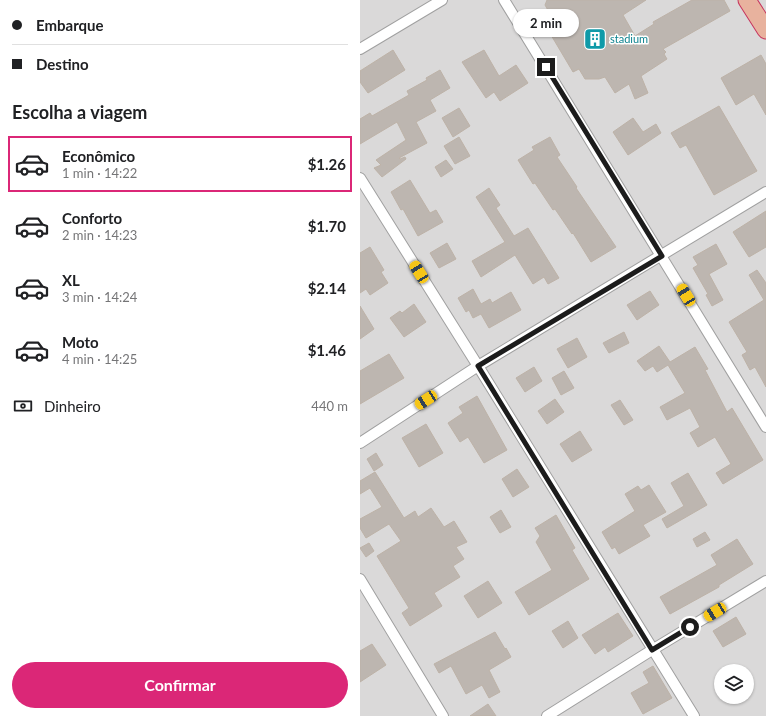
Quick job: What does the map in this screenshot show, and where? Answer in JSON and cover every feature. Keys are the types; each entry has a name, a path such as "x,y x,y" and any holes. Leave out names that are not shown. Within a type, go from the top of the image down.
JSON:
{"highway":[{"path":"747,0 766,30"}],"street":[{"path":"360,48 442,0"},
{"path":"504,0 766,427"},
{"path":"360,178 694,716"},
{"path":"360,443 478,366 766,192"},
{"path":"360,580 443,716"},
{"path":"547,716 766,581"}],"shaded area":[{"path":"360,0 766,0 766,716 360,716"}],"building":[{"path":"547,0 646,0 623,15 635,36 654,24 653,22 692,0 724,0 730,11 663,49 666,52 664,54 667,59 641,76 648,93 635,99 629,84 615,93 605,77 599,79 585,79 579,69 573,72 551,35 559,30 545,5"},
{"path":"393,50 405,70 368,93 360,82 360,71"},
{"path":"484,50 499,76 516,65 528,83 500,101 494,92 486,98 462,62"},
{"path":"761,55 766,64 766,115 754,94 736,105 721,78"},
{"path":"440,70 450,88 430,100 436,111 416,122 427,143 399,158 405,157 406,159 382,177 374,168 381,165 376,160 406,140 397,122 360,144 360,119 370,113 372,116 409,95 407,91 427,80 426,78"},
{"path":"719,106 757,171 714,195 686,145 680,148 671,133"},
{"path":"459,108 470,126 453,137 442,118"},
{"path":"633,118 643,132 656,124 661,133 628,155 613,132"},
{"path":"459,137 470,156 455,164 444,146"},
{"path":"550,137 560,155 557,157 616,247 591,262 573,233 572,234 555,209 553,210 535,183 533,184 518,160 534,150 532,147"},
{"path":"446,160 453,169 441,177 435,167"},
{"path":"410,180 430,213 436,210 443,222 418,236 403,209 401,210 391,192"},
{"path":"489,188 500,205 496,208 514,236 528,228 559,278 548,284 544,277 533,284 515,255 481,277 472,261 505,242 476,197"},
{"path":"766,211 766,247 749,257 733,232"},
{"path":"447,243 456,259 439,268 430,253"},
{"path":"716,244 727,264 709,274 723,300 712,306 706,295 708,294 693,268 698,265 693,257"},
{"path":"370,247 384,270 381,272 388,283 370,295 366,289 360,293 360,253"},
{"path":"757,270 766,283 766,387 755,367 750,370 742,355 747,352 729,322 764,300 749,275"},
{"path":"473,289 481,304 490,299 492,303 511,292 521,310 489,328 481,314 473,318 469,310 466,312 458,298"},
{"path":"650,291 659,305 637,320 627,305"},
{"path":"414,304 426,322 404,337 390,318 400,311 402,313"},
{"path":"360,306 374,329 360,339"},
{"path":"624,332 629,343 609,353 603,343"},
{"path":"577,338 587,357 568,368 557,349"},
{"path":"659,346 670,362 695,347 708,369 705,370 727,412 732,408 763,460 723,484 716,473 731,464 715,437 698,447 690,433 700,427 690,408 667,420 660,407 685,393 668,365 657,372 653,366 645,371 637,361"},
{"path":"389,354 404,378 360,404 360,371"},
{"path":"534,367 542,381 525,392 516,378"},
{"path":"564,371 574,388 561,395 552,378"},
{"path":"477,396 507,450 484,463 468,437 460,442 448,423 463,413 459,407"},
{"path":"555,399 564,412 547,424 538,411"},
{"path":"620,400 633,420 624,425 611,405"},
{"path":"426,424 443,453 419,467 402,438"},
{"path":"580,431 592,450 572,462 560,444"},
{"path":"376,453 383,465 374,471 367,459"},
{"path":"517,469 529,487 513,497 502,479"},
{"path":"375,472 404,518 415,511 418,517 431,508 444,527 454,521 467,542 456,547 464,559 453,566 460,577 434,593 442,606 410,626 402,613 409,608 377,556 401,541 389,524 366,538 360,528 360,519 382,507 370,488 360,494 360,481"},
{"path":"688,473 707,505 667,528 662,519 684,506 671,483"},
{"path":"649,485 666,512 643,525 650,536 619,554 615,547 612,549 602,532 635,511 625,494 638,486 641,490"},
{"path":"501,510 511,527 500,533 490,517"},
{"path":"556,515 575,548 572,550 589,579 529,615 515,592 552,570 536,542 540,536 535,528"},
{"path":"705,532 710,540 697,547 693,539"},
{"path":"737,539 753,564 719,585 719,587 670,614 660,597 717,565 711,555"},
{"path":"369,543 374,551 366,557 360,548"},
{"path":"488,581 502,603 478,618 464,596"},
{"path":"618,613 633,636 608,652 605,647 595,654 582,635"},
{"path":"736,617 746,634 723,647 713,631"},
{"path":"568,621 578,638 563,648 552,631"},
{"path":"495,632 511,657 489,670 500,692 489,698 482,685 466,694 451,666 439,673 434,664"},
{"path":"372,644 386,665 360,682 360,651"},
{"path":"653,666 672,698 643,714 631,693 649,683 643,672"},
{"path":"488,704 496,716 470,716"}],"place":[{"name":"stadium","path":"595,39"}],"route":[{"path":"546,67 662,256 478,366 652,650 690,627"}]}
